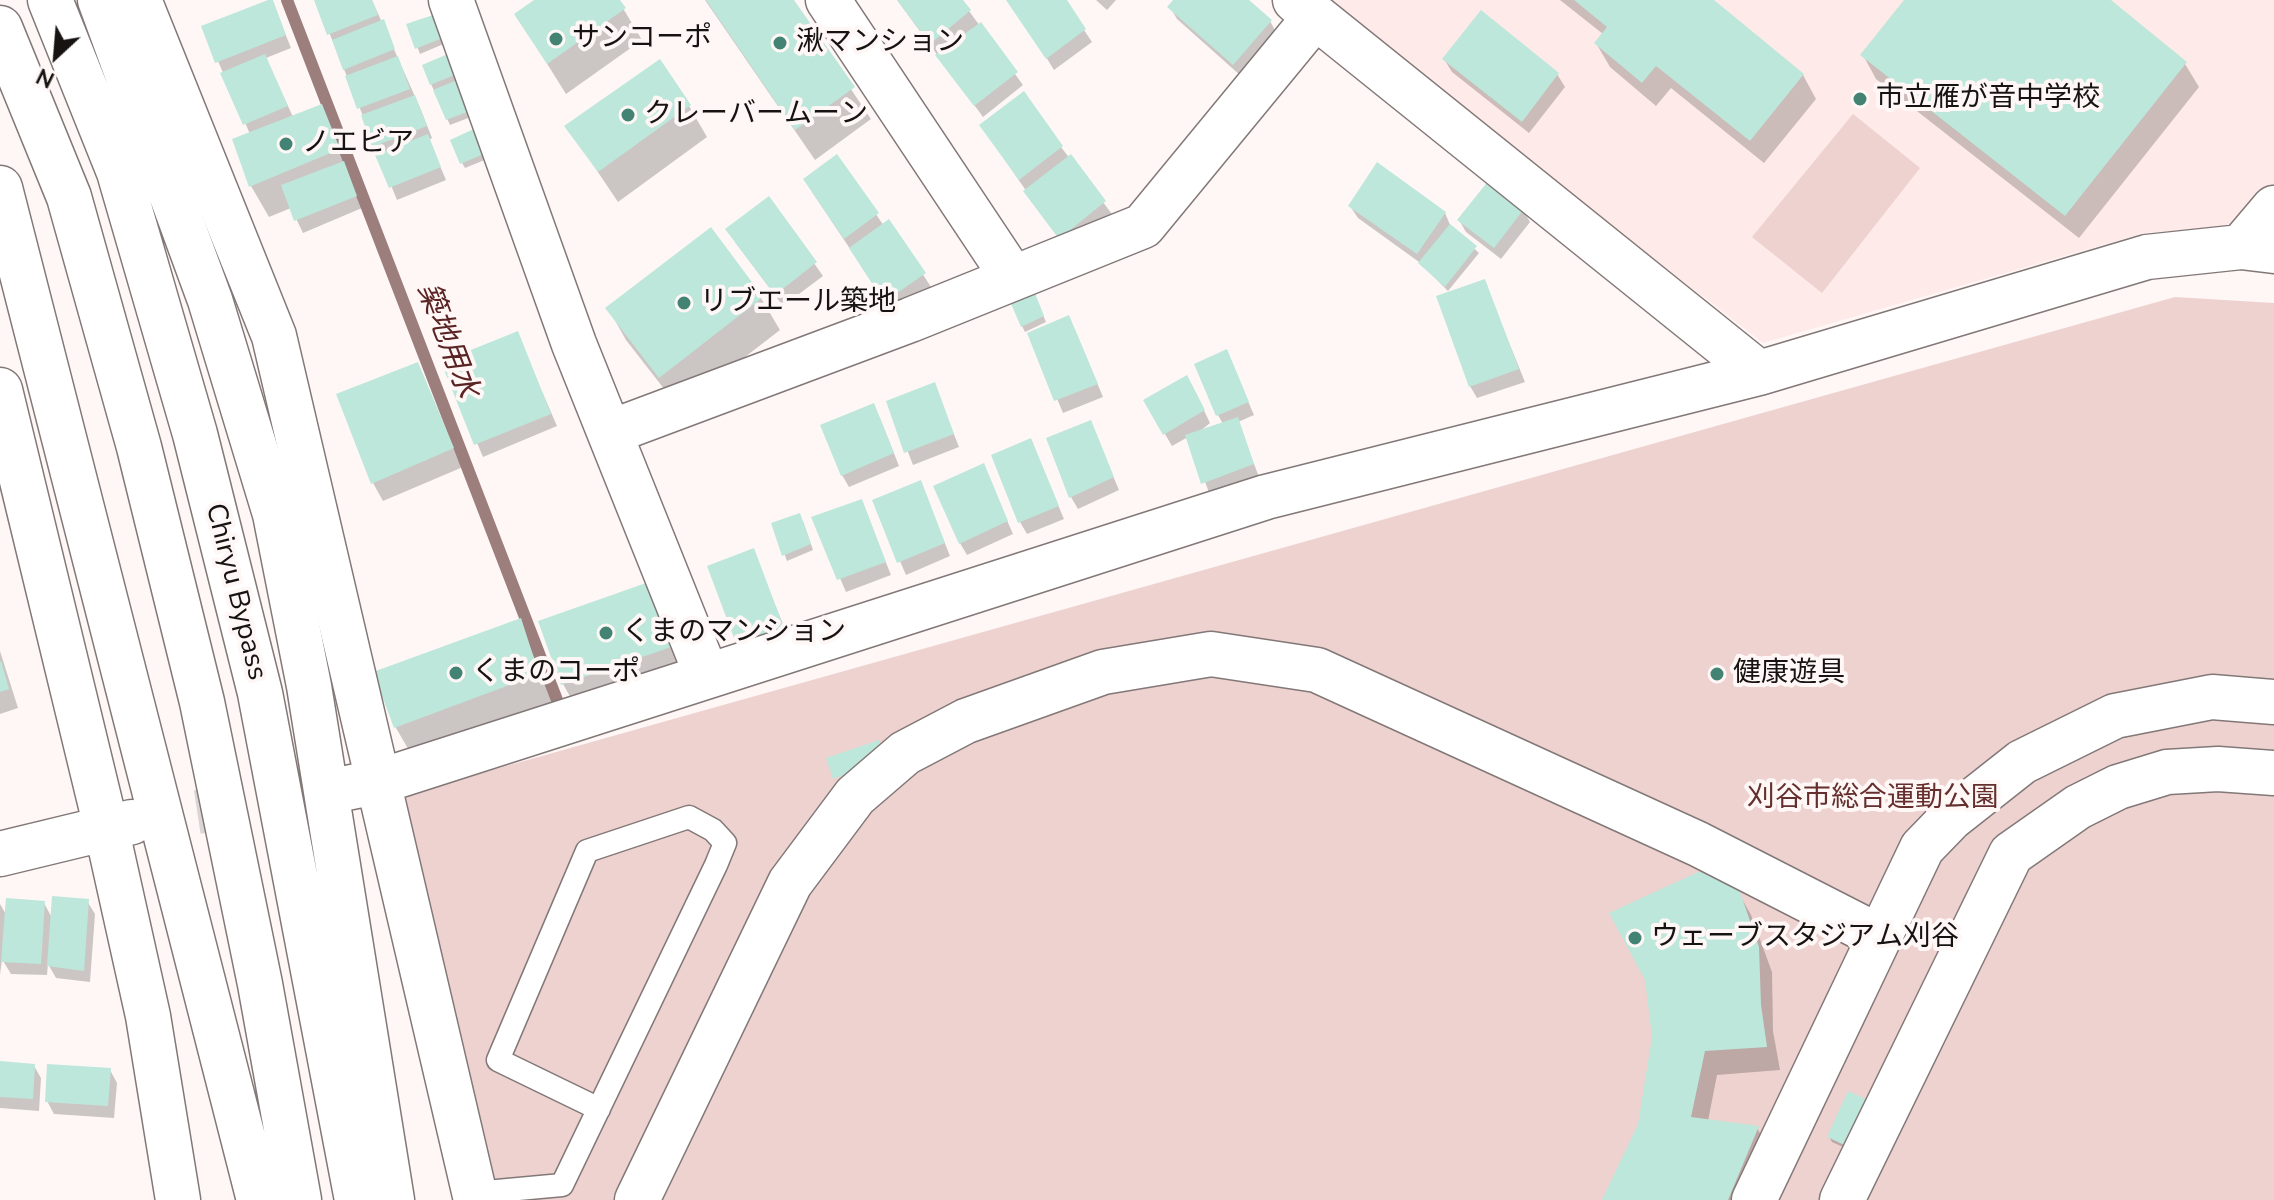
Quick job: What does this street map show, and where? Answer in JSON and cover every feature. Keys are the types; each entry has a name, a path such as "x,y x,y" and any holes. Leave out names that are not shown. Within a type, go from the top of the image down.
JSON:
{"main road":[{"name":"Chiryu Bypass","path":"50,0 119,172 195,434 260,693 357,1200"},
{"path":"100,0 210,300 275,514 309,686 392,1200"},
{"path":"139,0 274,336 381,781 475,1197"},
{"path":"451,0 574,344 707,676"},
{"path":"828,0 1013,278"},
{"path":"611,432 1143,226 1305,9 1759,373"},
{"name":"Chiryu Bypass","path":"0,28 69,197 139,447 202,702 260,984 299,1200"},
{"path":"0,188 259,1200"},
{"path":"337,790 381,781 1266,497 1759,373 2147,257 2258,249 2274,208"},
{"path":"0,390 119,825 178,1200"},
{"path":"637,1200 790,883 855,796 905,753 966,721 1103,672 1211,654 1317,670 1698,844 1878,936"},
{"path":"1754,1200 1922,848 1951,818 2022,762 2115,716 2212,697 2274,702"},
{"path":"1842,1200 2011,854 2078,807 2130,783 2167,772 2218,769 2274,773"},
{"path":"0,854 119,825"}],"lane":[{"path":"475,1197 562,1185 599,1109 725,843 713,830 689,817 587,851 498,1060 599,1109"}],"shaded area":[{"name":"市立雁が音中学校","path":"1320,0 2274,0 2274,190 2245,225 2144,233 1763,343"}],"green space":[{"path":"1853,114 1920,168 1822,293 1752,237"},
{"name":"刈谷市総合運動公園","path":"2175,297 2274,303 2274,1200 485,1200 403,795"}],"building":[{"path":"273,0 286,35 215,63 201,26"},
{"path":"314,0 372,0 378,15 327,35"},
{"name":"サンコーポ","path":"534,0 620,0 626,8 547,64 514,14"},
{"name":"湫マンション","path":"706,0 794,0 855,87 795,130"},
{"path":"897,0 963,0 971,10 930,44"},
{"path":"1006,0 1067,0 1086,29 1046,59"},
{"path":"1173,0 1249,0 1272,20 1233,65 1167,7"},
{"path":"1574,0 1714,0 1804,74 1750,141 1656,66 1642,83 1594,43 1607,27"},
{"path":"1904,0 2111,0 2187,62 2065,216 1860,55"},
{"path":"1481,10 1559,73 1522,122 1442,59"},
{"path":"436,14 445,37 415,49 406,24"},
{"path":"384,19 395,49 343,70 332,40"},
{"path":"981,22 1018,72 974,106 935,55"},
{"path":"450,53 457,74 430,85 422,65"},
{"path":"265,54 288,106 243,125 220,73"},
{"path":"398,56 410,89 357,109 345,76"},
{"name":"クレーバームーン","path":"660,59 691,105 598,172 564,126"},
{"path":"462,78 475,109 446,120 433,90"},
{"path":"1024,91 1063,146 1019,180 979,125"},
{"path":"415,95 427,126 372,147 361,115"},
{"name":"ノエビア","path":"322,104 340,149 249,187 232,139"},
{"path":"476,128 486,153 460,164 450,140"},
{"path":"428,134 441,167 389,188 375,155"},
{"path":"837,154 879,213 844,239 803,179"},
{"path":"1071,154 1106,201 1059,239 1023,191"},
{"path":"344,161 357,196 294,221 281,185"},
{"path":"1377,162 1446,212 1417,254 1348,206"},
{"path":"1489,180 1524,209 1494,248 1457,220"},
{"path":"769,196 817,262 775,295 725,229"},
{"path":"889,219 926,273 884,302 849,248"},
{"path":"1450,224 1477,246 1445,287 1418,263"},
{"name":"リブエール築地","path":"711,227 763,297 659,378 605,308"},
{"path":"1485,279 1519,369 1469,387 1436,296"},
{"path":"1033,288 1044,316 1021,327 1009,299"},
{"path":"1069,315 1098,384 1054,401 1027,333"},
{"path":"518,331 551,414 474,445 441,362"},
{"path":"1227,349 1249,402 1216,416 1194,364"},
{"path":"418,362 454,448 371,484 336,394"},
{"path":"1187,375 1205,410 1163,435 1143,400"},
{"path":"935,382 954,434 904,453 886,401"},
{"path":"874,403 894,453 841,476 820,425"},
{"path":"1238,417 1254,464 1201,484 1185,435"},
{"path":"1091,420 1114,477 1069,498 1046,438"},
{"path":"1031,438 1059,506 1018,523 991,455"},
{"path":"984,463 1008,521 959,544 933,486"},
{"path":"921,480 945,543 897,563 872,500"},
{"path":"862,499 886,562 837,580 811,517"},
{"path":"800,513 811,544 782,556 771,523"},
{"path":"754,548 784,628 737,646 707,566"},
{"name":"くまのマンション","path":"649,582 674,646 561,685 538,621"},
{"name":"くまのコーポ","path":"521,618 539,674 394,728 373,672"},
{"path":"0,662 9,689 0,692"},
{"path":"879,740 886,761 833,779 826,758"},
{"path":"1720,862 1739,889 1759,947 1761,1005 1767,1047 1705,1051 1691,1117 1759,1126 1728,1200 1602,1200 1638,1124 1652,1037 1645,980 1609,913"},
{"path":"52,896 89,899 84,971 47,966"},
{"path":"6,898 45,901 41,964 1,962"},
{"path":"0,1061 35,1064 33,1099 0,1097"},
{"path":"47,1064 111,1068 108,1106 45,1102"},
{"path":"1848,1091 1870,1101 1851,1148 1827,1137"}],"waterway":[{"name":"築地用水","path":"287,0 557,700"}],"tunnel":[{"path":"132,822 319,793"}],"place":[{"name":"サンコーポ","path":"556,39"},
{"name":"湫マンション","path":"780,43"},
{"name":"市立雁が音中学校","path":"1860,99"},
{"name":"クレーバームーン","path":"628,115"},
{"name":"ノエビア","path":"286,144"},
{"name":"リブエール築地","path":"684,303"},
{"name":"くまのマンション","path":"606,633"},
{"name":"くまのコーポ","path":"456,673"},
{"name":"健康遊具","path":"1717,674"},
{"name":"ウェーブスタジアム刈谷","path":"1635,938"}]}
